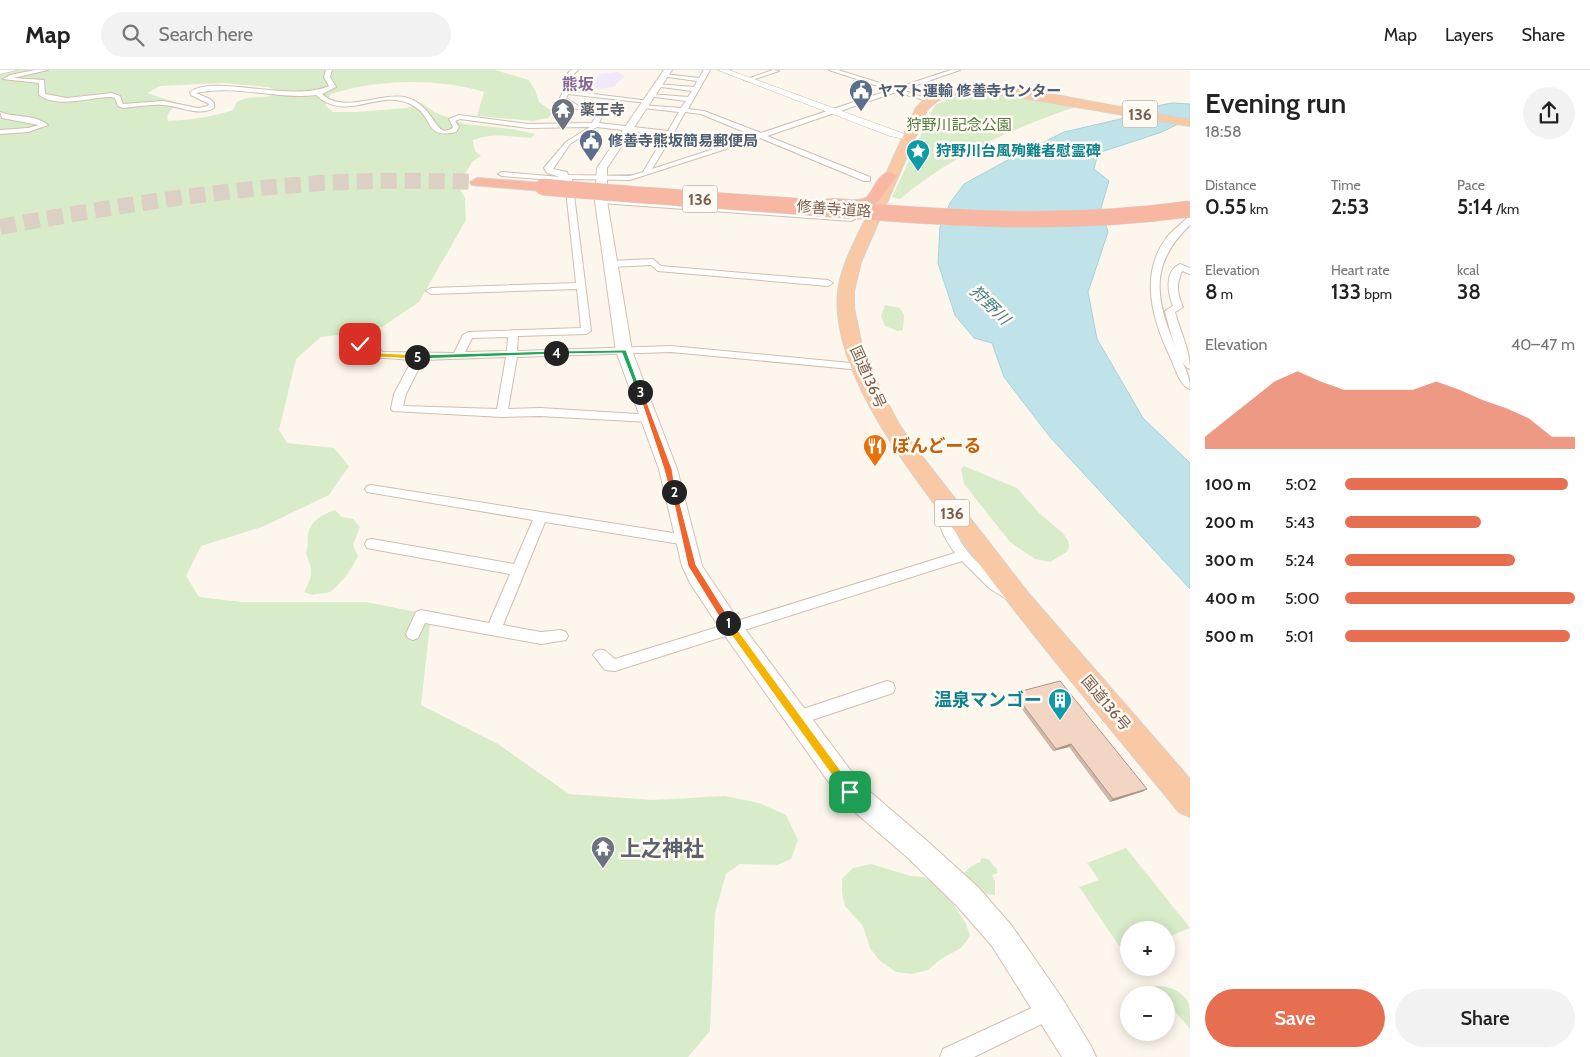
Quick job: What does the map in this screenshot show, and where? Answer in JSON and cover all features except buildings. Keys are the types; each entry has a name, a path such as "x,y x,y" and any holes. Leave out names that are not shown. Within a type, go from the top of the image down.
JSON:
{"highway":[{"name":"136","path":"929,101 950,93 982,90 1020,93 1190,123"},
{"name":"国道136号","path":"929,101 922,108 853,262 846,291 846,308 854,351 891,428 947,506 1020,601 1190,802"},
{"path":"847,213 873,200 882,182 890,176"},
{"name":"修善寺道路","path":"477,182 543,187 569,181 987,219 1086,219 1190,209"},
{"path":"569,181 616,195 828,208"},
{"path":"543,187 600,188 828,208 847,213 875,214"}],"main road":[{"path":"655,89 602,168 601,188 624,351 668,469 692,566 731,627 850,792 960,890 1002,936 1051,1008 1080,1057"}],"street":[{"path":"0,72 13,70"},
{"path":"45,70 14,75 6,79 42,82 42,95 48,98 66,99 112,95 118,97 122,106 163,103 198,110 212,107 208,100 192,93 206,88 230,88 278,94 317,93 333,87 327,77 329,70"},
{"path":"574,70 571,73 570,82 562,97 570,104 601,111 591,130 568,143 548,168 550,171 562,174 569,181 588,352"},
{"path":"646,174 706,70 698,70"},
{"path":"722,70 893,134 909,137"},
{"path":"832,70 929,101"},
{"path":"601,188 956,70"},
{"path":"747,80 776,71"},
{"path":"655,89 701,80"},
{"path":"655,89 689,100"},
{"path":"655,89 683,110 702,112 867,179"},
{"path":"565,92 695,89"},
{"path":"317,93 327,102 340,106 389,98 407,99 425,111 434,130 443,133 454,131 456,127 450,120 459,117 528,126 595,125 743,142"},
{"path":"0,114 6,117 34,120 45,124 28,130 0,132"},
{"path":"502,174 569,181 601,188 762,213 775,211 837,216 847,213"},
{"path":"1190,220 1169,241 1154,280 1153,295 1163,331 1190,386"},
{"path":"611,264 653,262 658,268 828,283"},
{"path":"1178,307 1172,292 1172,283 1180,267 1190,271"},
{"path":"431,291 581,286"},
{"path":"1190,306 1178,307 1170,311 1177,338 1190,366"},
{"path":"458,356 468,335 586,332"},
{"path":"502,413 512,354 513,334"},
{"path":"360,344 373,344 378,355 419,357 671,349 861,367"},
{"path":"419,357 400,394 397,409 502,413 540,412 650,418"},
{"path":"371,489 686,540"},
{"path":"947,506 947,529 964,555 999,589 1020,601"},
{"path":"494,629 540,517"},
{"path":"372,544 518,570"},
{"path":"600,655 610,665 615,665 964,555"},
{"path":"413,634 421,616 548,638 561,636"},
{"path":"796,718 887,688"},
{"path":"951,1057 1051,1008"}],"shaded area":[{"path":"618,72 625,76 613,87 600,89 590,86 600,74"}],"green space":[{"path":"0,70 495,70 529,80 539,102 553,112 548,118 533,121 477,116 484,92 447,84 388,83 368,85 331,94 325,105 333,112 407,108 422,103 434,112 465,124 512,129 535,134 531,138 496,136 473,140 475,151 481,156 472,162 458,186 465,198 466,220 419,302 382,327 321,337 296,359 279,430 287,443 334,448 349,466 329,495 262,527 201,546 186,576 199,597 242,602 366,602 431,615 421,705 498,744 569,794 653,800 725,796 759,803 786,815 798,840 791,859 777,865 740,864 726,874 715,913 710,1031 688,1057 0,1057","holes":["223,83 268,87 279,91 269,96 243,99 237,102 233,110 201,118 168,121 169,113 181,104 147,93 160,86"]},
{"name":"狩野川記念公園","path":"996,93 1079,106 1031,123 985,144 941,169 900,199 892,197 935,105 954,97"},
{"path":"885,305 900,308 904,315 903,330 898,331 885,326 881,316"},
{"path":"964,466 1017,488 1040,514 1063,533 1069,542 1068,551 1050,562 1035,559 1010,542 964,484 961,469"},
{"path":"335,510 342,517 353,519 360,527 353,545 358,556 336,588 327,593 312,595 304,592 311,573 306,553 308,534 318,518"},
{"path":"1126,848 1190,928 1175,934 1175,921 1120,921 1120,947 1079,887 1099,880 1087,863"},
{"path":"982,858 988,859 997,869 998,873 992,875 995,881 995,895 978,893 965,878 964,873 980,862"},
{"path":"871,864 911,876 924,877 944,889 966,924 970,936 961,948 941,959 928,970 912,974 896,972 879,960 870,948 863,926 845,906 842,893 842,879 853,868"},
{"path":"1175,990 1184,996 1189,1004 1190,1029 1175,1011"}],"water":[{"name":"狩野川","path":"1172,103 1190,104 1190,118 1162,132 1098,153 1094,169 1109,181 1101,208 1108,232 1088,292 1097,339 1143,418 1190,463 1190,589 1050,437 1004,377 992,343 974,338 955,315 938,263 940,227 950,203 964,184 1064,132 1129,117 1151,107"}],"waterway":[{"path":"935,75 946,72"},
{"path":"606,176 636,175"}],"tunnel":[{"path":"412,180 420,180"},
{"path":"0,227 147,202 259,188 364,181 477,182"}],"place":[{"name":"ヤマト運輸 修善寺センター","path":"861,112"},
{"name":"薬王寺","path":"563,131"},
{"name":"修善寺熊坂簡易郵便局","path":"591,162"},
{"name":"狩野川台風殉難者慰霊碑","path":"918,172"},
{"name":"ぼんどーる","path":"875,467"},
{"name":"温泉マンゴー","path":"1060,721"},
{"name":"上之神社","path":"603,869"}],"district":[{"name":"熊坂","path":"578,84"}],"route":[{"path":"360,344 373,344 378,355 419,357 624,351 668,469 692,566 697,576 731,627 850,792"}]}
